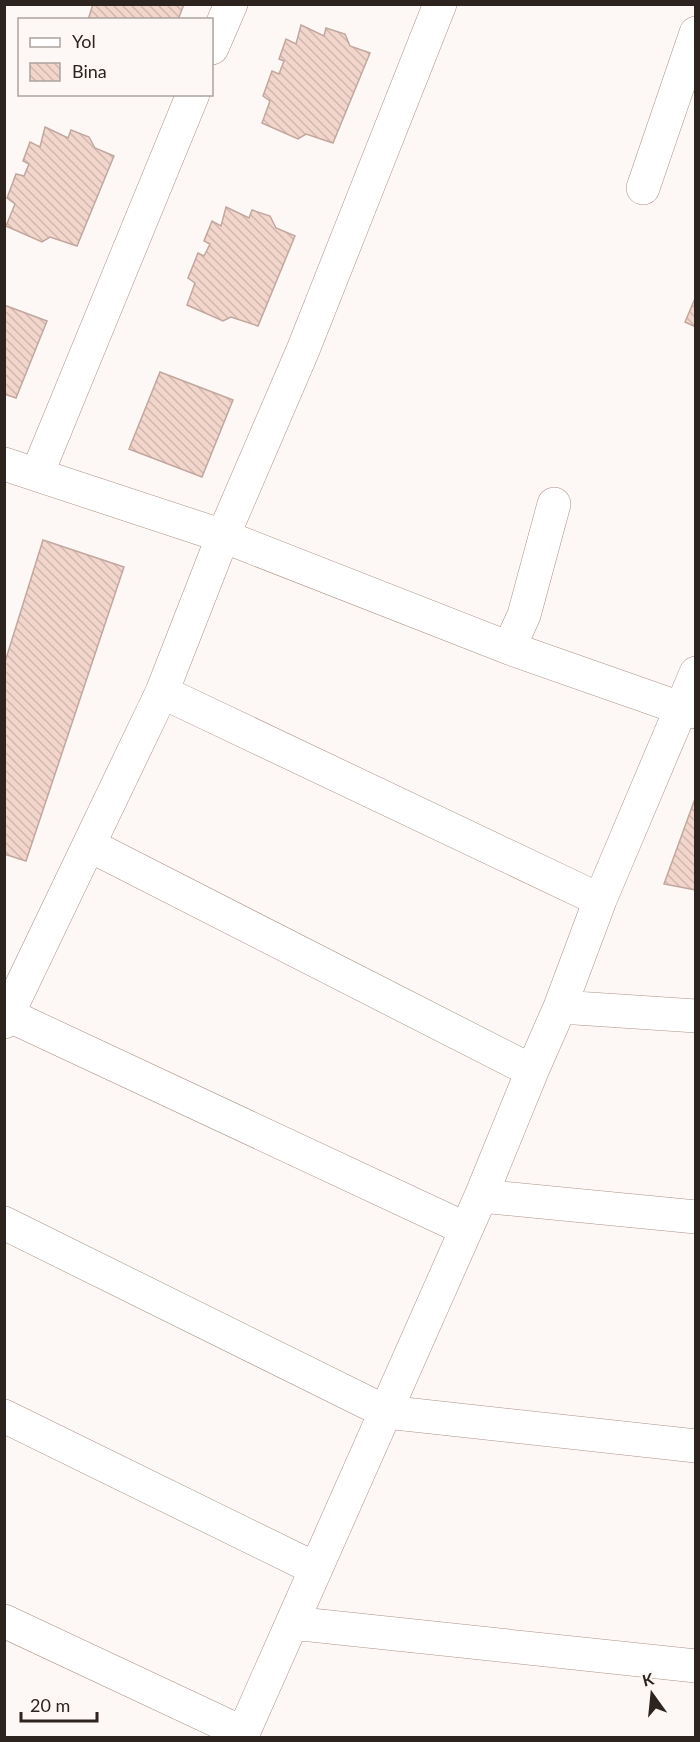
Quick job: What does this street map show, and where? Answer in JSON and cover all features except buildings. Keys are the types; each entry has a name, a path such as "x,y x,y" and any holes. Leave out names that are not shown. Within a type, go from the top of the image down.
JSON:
{"street":[{"path":"213,46 231,4"},
{"path":"440,4 303,350 223,536 162,692 6,1018 466,1229"},
{"path":"643,188 696,33"},
{"path":"37,474 192,96"},
{"path":"4,464 223,536 509,648 688,710"},
{"path":"509,648 524,615 554,504"},
{"path":"4,1621 242,1735 481,1196 560,1007 600,900 688,710 696,674"},
{"path":"162,692 600,900"},
{"path":"89,845 532,1071"},
{"path":"560,1007 696,1016"},
{"path":"481,1196 696,1217"},
{"path":"4,1224 386,1412 696,1446"},
{"path":"4,1416 316,1569"},
{"path":"292,1623 696,1666"}]}
